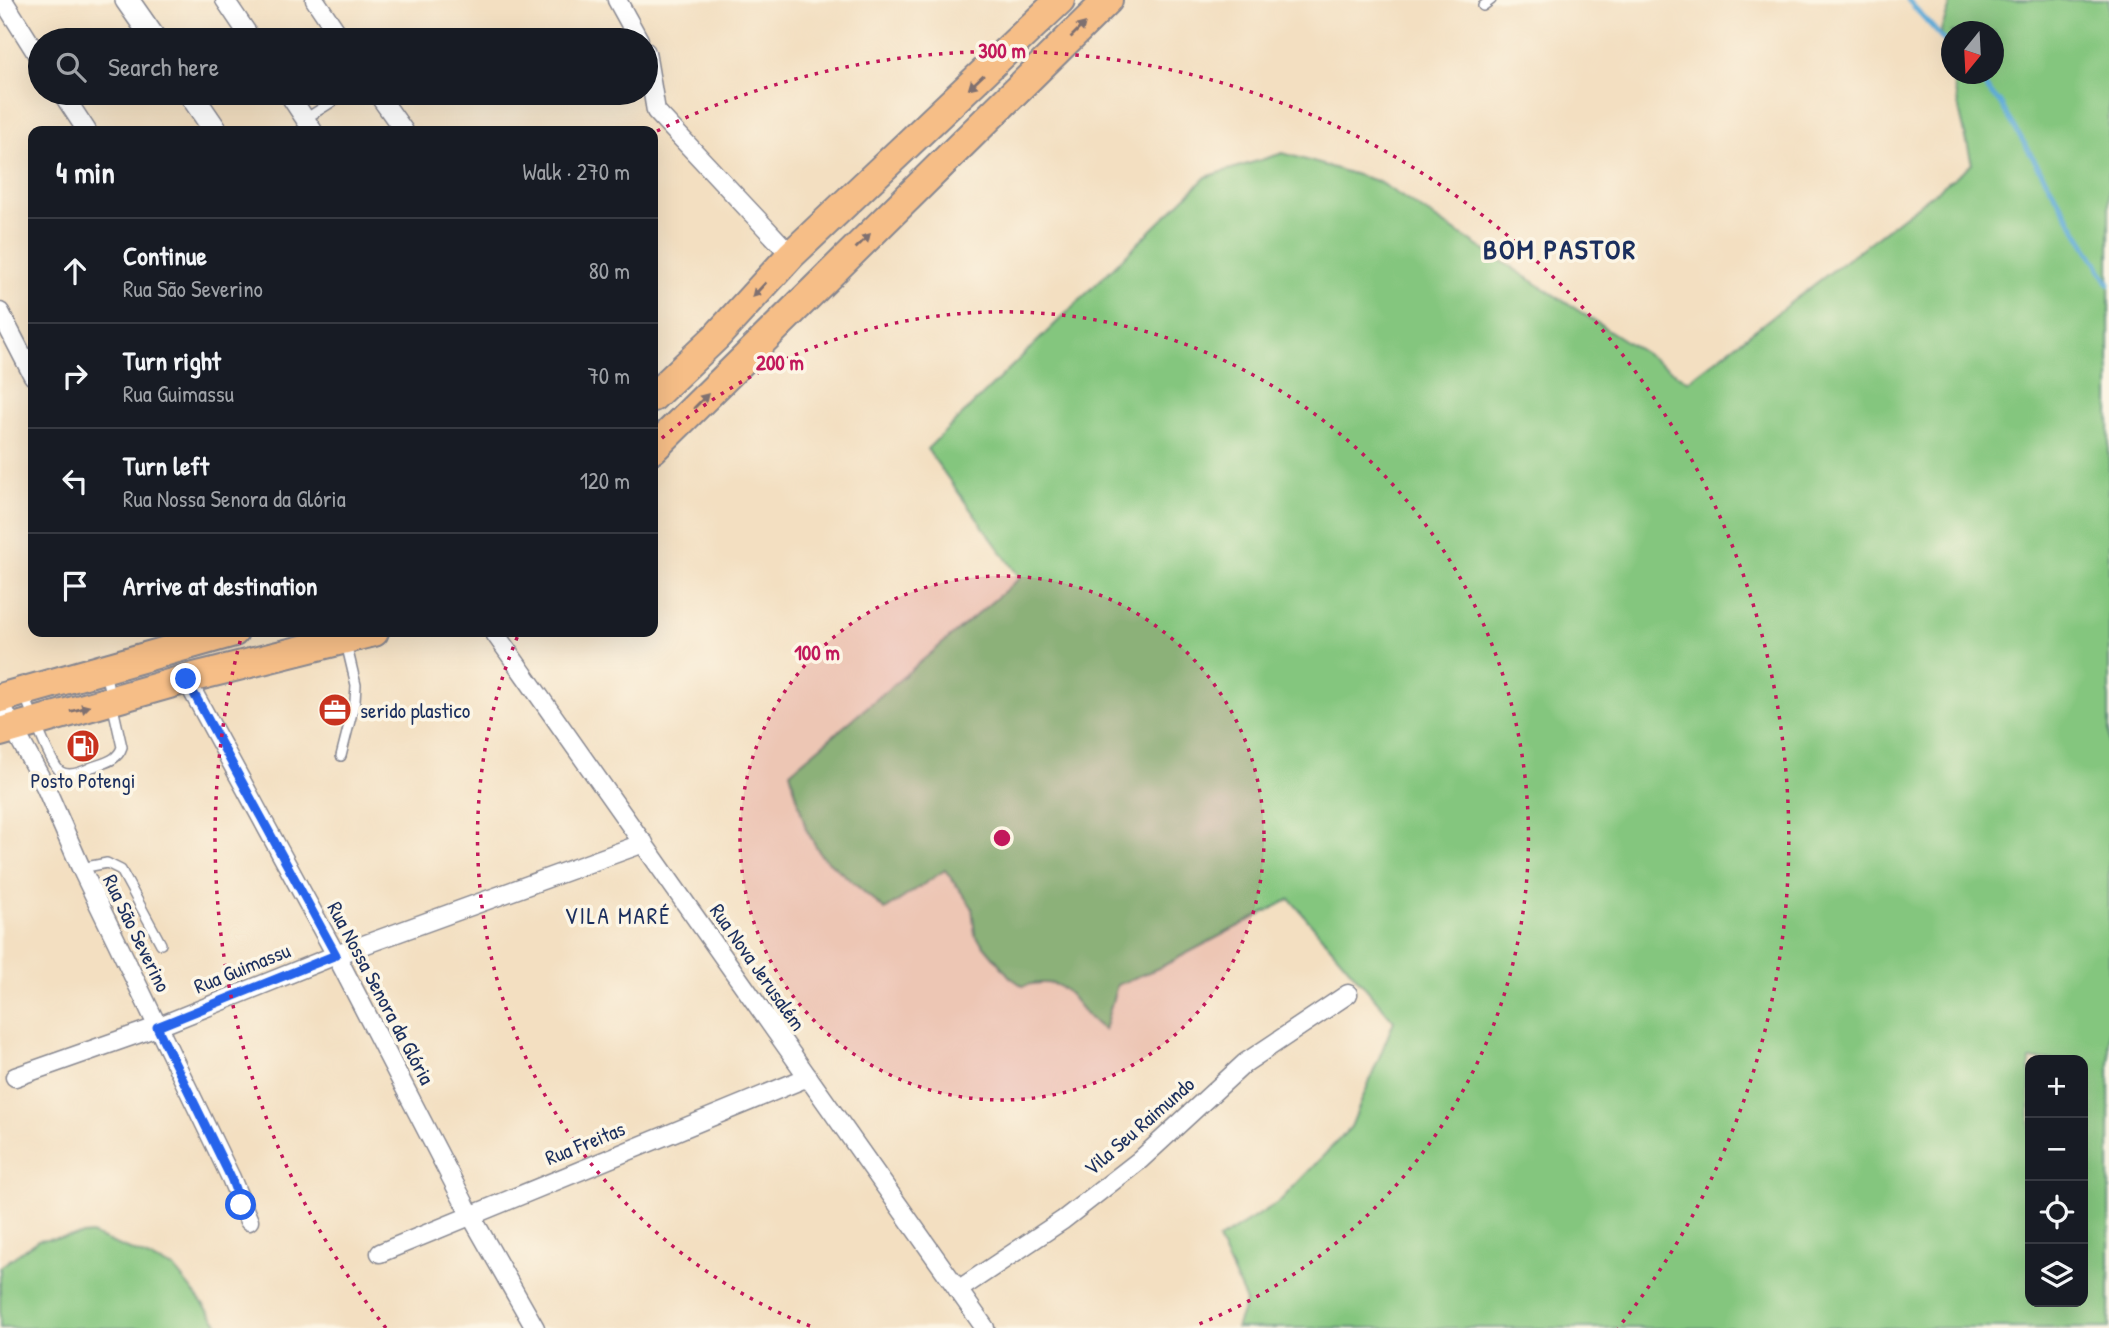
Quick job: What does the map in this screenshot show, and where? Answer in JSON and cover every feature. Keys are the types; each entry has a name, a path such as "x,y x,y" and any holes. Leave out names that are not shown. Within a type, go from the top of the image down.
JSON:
{"main road":[{"path":"658,392 716,337 791,255 1060,0"},
{"path":"658,444 1108,0"},
{"path":"716,337 739,364"},
{"path":"8,698 104,669 166,641 196,637"},
{"path":"17,727 339,637"}],"street":[{"path":"3,0 28,40"},
{"path":"128,0 147,28"},
{"path":"225,0 244,28"},
{"path":"315,0 334,28"},
{"path":"617,0 632,28"},
{"path":"70,105 84,126"},
{"path":"198,105 213,126"},
{"path":"296,105 309,125"},
{"path":"386,105 400,126"},
{"path":"655,105 656,111 791,255"},
{"path":"0,312 7,339 28,369"},
{"name":"Rua Nova Jerusalém","path":"498,637 985,1328"},
{"name":"Rua Nossa Senora da Glória","path":"186,679 336,955 470,1214 535,1328"},
{"name":"Rua São Severino","path":"8,698 17,727 81,868 231,1178 249,1221"},
{"name":"Rua Guimassu","path":"15,1077 157,1027 336,955 644,843"},
{"name":"Vila Seu Raimundo","path":"958,1290 1063,1220 1140,1160 1245,1063 1348,994"},
{"name":"Rua Freitas","path":"380,1253 808,1077"}],"lane":[{"path":"309,125 332,105"},
{"path":"341,756 355,701 356,685 343,637"},
{"path":"8,698 17,727 55,766 66,774 75,773 118,755 122,747 104,669"},
{"path":"81,868 107,863 121,870 162,944"}],"green space":[{"path":"1952,0 2109,0 2109,1328 1236,1328 1246,1301 1218,1240 1279,1202 1351,1127 1394,1021 1290,899 1161,967 1117,985 1104,1030 1062,988 1040,983 1023,986 1010,977 975,935 972,907 945,870 885,910 821,855 806,829 790,772 1020,578 927,449 1206,177 1283,153 1377,181 1688,381 1972,164 1953,84 2004,84 2004,21 1945,21"},
{"path":"91,1234 174,1268 222,1328 0,1328 0,1267 38,1240"}],"waterway":[{"path":"1908,0 1941,37"},
{"path":"1983,84 2000,103 2109,284"}],"place":[{"name":"serido plastico","path":"335,710"},
{"name":"Posto Potengi","path":"83,746"}],"district":[{"name":"BOM PASTOR","path":"1560,249"},
{"name":"VILA MARÉ","path":"618,915"}],"route":[{"path":"186,679 336,955 157,1027 231,1178 241,1205"}]}
